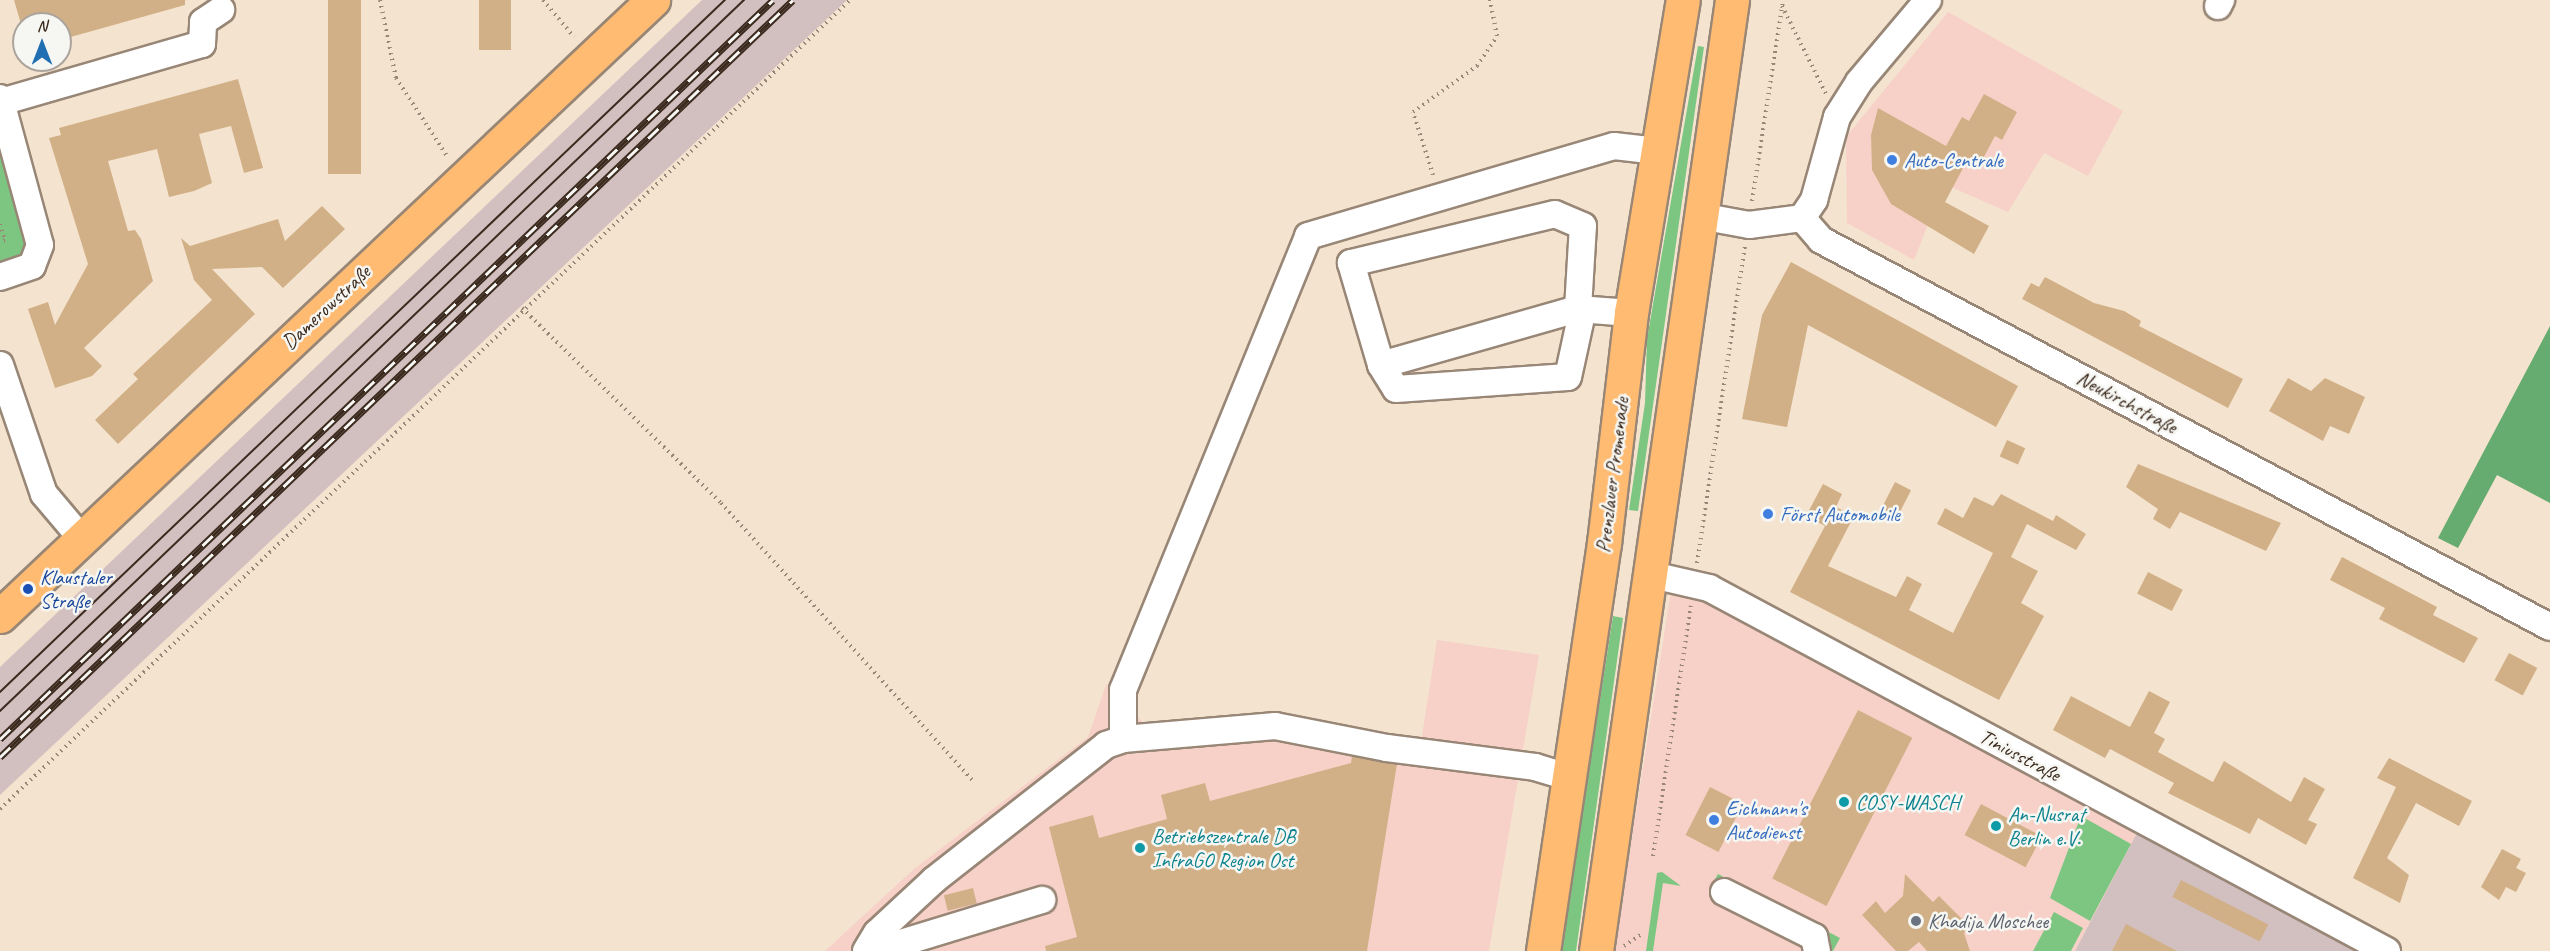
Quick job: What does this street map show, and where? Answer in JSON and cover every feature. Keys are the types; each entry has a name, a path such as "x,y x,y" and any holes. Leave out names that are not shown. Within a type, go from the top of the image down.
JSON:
{"main road":[{"name":"Damerowstraße","path":"0,616 653,0"},
{"name":"Prenzlauer Promenade","path":"1542,951 1604,543 1631,313 1683,0"},
{"path":"1596,951 1648,574 1732,0"}],"street":[{"path":"1700,216 1749,225 1802,218 1814,200 1837,117 1858,82 1928,0"},
{"path":"0,277 32,266 40,245 1,100 202,44 203,22 221,10"},
{"path":"1123,739 1123,690 1308,236 1439,196 1614,147 1658,151"},
{"path":"1556,214 1583,226 1580,309 1568,376 1396,389 1381,365 1351,263 1556,214"},
{"name":"Neukirchstraße","path":"1802,218 1831,245 2550,627"},
{"path":"1381,365 1580,309 1631,313"},
{"path":"0,364 44,495 82,539"},
{"name":"Tiniusstraße","path":"1648,574 1694,581 2387,951"},
{"path":"866,951 877,933 934,880 1106,745 1123,739 1275,726 1387,748 1535,767 1567,777"},
{"path":"1724,892 1814,937 1816,951"},
{"path":"875,951 1042,900"}],"path":[{"path":"380,0 396,78 447,156"},
{"path":"543,0 574,37"},
{"path":"0,809 522,308 850,0"},
{"path":"1439,196 1413,112 1484,56 1497,36 1491,0"},
{"path":"1653,856 1783,0"},
{"path":"1782,6 1837,117"},
{"path":"0,224 5,240 0,242"},
{"path":"522,308 721,503 973,781"},
{"path":"1616,951 1642,934"}],"shaded area":[{"path":"702,0 847,0 0,795 0,667"},
{"path":"1948,12 2123,111 2088,176 2044,153 2008,212 1944,184 1914,260 1847,223 1846,137"},
{"path":"1671,591 1687,593 2138,831 2075,951 1614,951"},
{"path":"1437,640 1539,655 1489,951 825,951 914,869 1088,737 1106,685 1134,693 1132,710 1144,724 1251,718 1421,742"},
{"path":"2138,831 2362,951 2075,951"}],"green space":[{"path":"1698,46 1704,47 1638,511 1629,510 1645,403 1647,339"},
{"path":"0,151 26,244 19,260 0,266"},
{"path":"2550,326 2550,503 2497,475 2458,548 2438,538"},
{"path":"1613,616 1623,618 1576,951 1561,951"},
{"path":"2081,816 2131,844 2090,921 2050,898"},
{"path":"1662,872 1681,886 1663,883 1653,951 1646,951 1657,873"},
{"path":"1718,874 1840,938 1833,951 1715,879"},
{"path":"2054,912 2083,928 2071,951 2033,951"}],"building":[{"path":"14,0 185,0 185,5 72,37 72,12 18,12"},
{"path":"328,0 361,0 361,174 328,174"},
{"path":"479,0 511,0 511,50 479,50"},
{"path":"238,79 263,168 244,173 231,126 199,134 212,183 194,191 169,197 157,149 108,161 128,231 135,230 141,239 153,281 84,348 102,366 92,376 55,388 28,309 48,302 55,325 88,264 49,138 61,135 59,128"},
{"path":"1984,94 2017,112 2002,140 1995,136 1979,166 1968,159 1945,202 1989,226 1974,254 1891,204 1872,170 1871,135 1878,108 1946,146 1962,117 1969,121"},
{"path":"322,206 345,229 283,288 262,267 212,269 255,314 118,444 95,420 138,379 133,374 212,300 194,280 181,238 190,246 278,219 285,241"},
{"path":"1791,262 2018,386 1996,427 1808,325 1787,427 1742,419 1762,315"},
{"path":"2045,277 2094,303 2124,311 2141,321 2139,326 2243,379 2228,408 2022,299 2031,283 2039,287"},
{"path":"2288,378 2311,391 2325,378 2365,397 2349,434 2330,426 2323,441 2269,411"},
{"path":"2007,440 2025,448 2018,465 2000,456"},
{"path":"2138,464 2281,523 2266,551 2180,512 2170,529 2153,519 2158,509 2126,487"},
{"path":"1895,482 1911,490 1896,520 1880,511"},
{"path":"1823,484 1842,494 1836,507 1854,516 1828,566 1896,597 1907,576 1922,584 1909,610 1953,633 1993,553 1937,524 1945,508 1963,518 1974,497 1993,506 2001,494 2053,521 2056,515 2086,534 2076,550 2027,524 2011,557 2038,571 2021,603 2044,616 1999,700 1790,592 1825,526 1806,516"},
{"path":"2342,557 2437,607 2433,615 2478,638 2464,663 2379,619 2385,608 2330,580"},
{"path":"2148,572 2183,590 2172,611 2137,593"},
{"path":"2509,653 2537,668 2523,695 2494,680"},
{"path":"2149,691 2170,702 2154,733 2165,739 2158,752 2213,782 2224,761 2291,802 2304,777 2325,789 2308,820 2317,824 2306,845 2258,818 2250,834 2168,793 2174,783 2110,749 2105,758 2053,730 2071,696 2130,727"},
{"name":"COSY-WASCH","path":"1858,710 1912,738 1827,906 1772,878"},
{"name":"Betriebszentrale DB InfraGO Region Ost","path":"1352,756 1397,764 1367,951 1046,951 1045,946 1077,937 1049,827 1093,815 1099,838 1167,819 1161,795 1205,783 1210,801 1351,763"},
{"path":"2389,758 2472,801 2459,826 2416,803 2387,858 2409,875 2400,903 2353,878 2396,787 2377,778"},
{"name":"Eichmann's Autodienst","path":"1710,787 1743,804 1718,852 1685,835"},
{"name":"An-Nusrat Berlin e.V.","path":"1981,804 2042,836 2025,867 1965,835"},
{"path":"2502,849 2521,859 2516,868 2526,873 2516,892 2506,887 2499,900 2481,887"},
{"name":"Khadija Moschee","path":"1905,874 1933,902 1939,896 1970,927 1964,933 1970,951 1927,951 1919,942 1908,951 1896,951 1862,915 1876,901 1885,913 1903,896"},
{"path":"2181,880 2268,924 2260,941 2172,897"},
{"path":"973,888 977,904 948,911 944,895"},
{"path":"2126,924 2177,951 2112,951"}],"tram line":[{"path":"0,692 725,0"},
{"path":"0,711 744,0"}],"railway":[{"path":"0,739 773,0"},
{"path":"0,757 793,0"}],"place":[{"name":"Auto-Centrale","path":"1892,160"},
{"name":"Först Automobile","path":"1768,514"},
{"name":"Klaustaler Straße","path":"28,589"},
{"name":"COSY-WASCH","path":"1844,802"},
{"name":"Eichmann's Autodienst","path":"1714,820"},
{"name":"An-Nusrat Berlin e.V.","path":"1996,826"},
{"name":"Betriebszentrale DB InfraGO Region Ost","path":"1140,848"},
{"name":"Khadija Moschee","path":"1916,921"}]}
